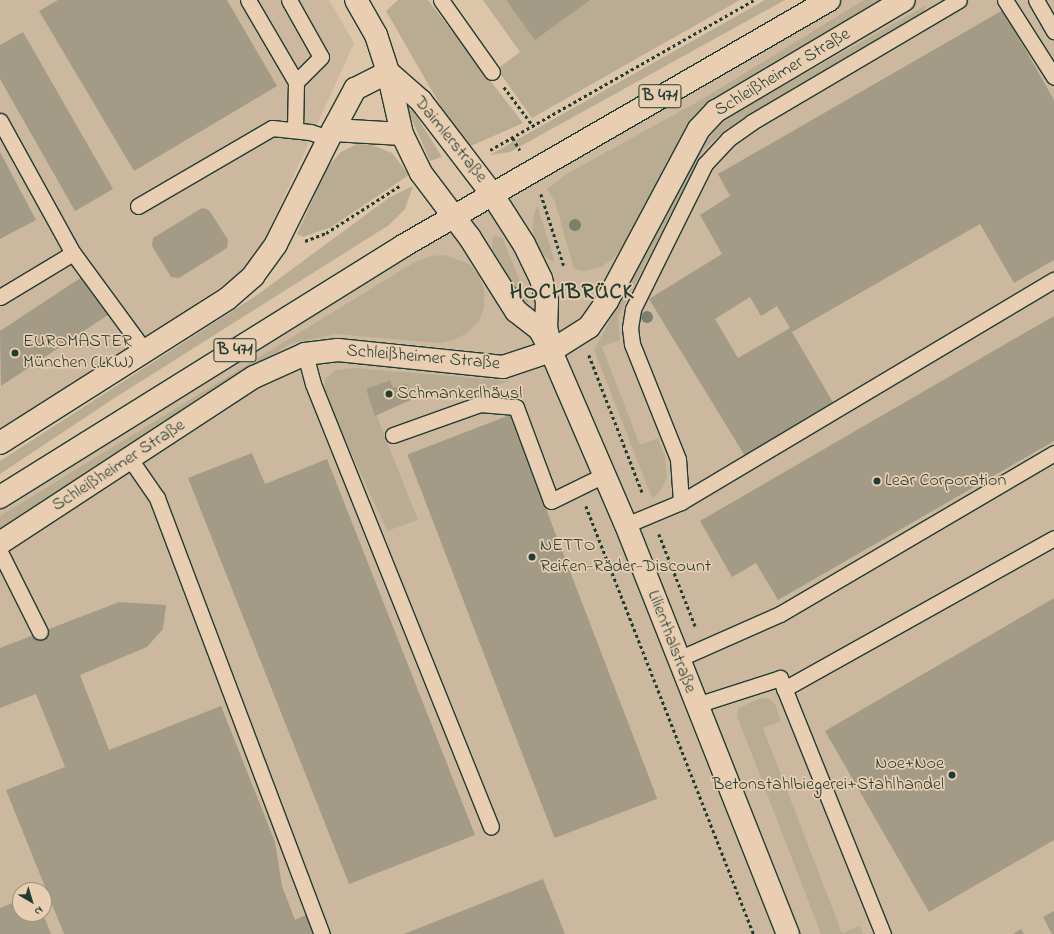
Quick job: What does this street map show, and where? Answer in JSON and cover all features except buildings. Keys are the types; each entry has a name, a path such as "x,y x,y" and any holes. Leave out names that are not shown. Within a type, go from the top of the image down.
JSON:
{"street":[{"name":"Schleißheimer Straße","path":"0,497 454,216 829,0"},
{"name":"Schleißheimer Straße","path":"0,543 254,377 305,354 338,350 503,367 551,351 589,327 607,301 699,129 716,111 904,0"},
{"name":"Daimlerstraße","path":"358,1 376,35 388,72 402,134 421,173 454,216"},
{"name":"Daimlerstraße","path":"388,72 421,101 463,158 492,194"},
{"path":"0,444 227,299 253,276 276,244 355,89 388,72"},
{"path":"331,134 402,134"},
{"name":"Lilienthalstraße","path":"492,194 524,244 542,279 547,301 546,328 551,351"},
{"name":"Lilienthalstraße","path":"454,216 516,311 540,330 551,351 626,526 788,934"}],"lane":[{"path":"248,0 296,82 295,130"},
{"path":"289,0 321,57 296,82"},
{"path":"441,0 492,72"},
{"path":"680,502 678,459 632,344 630,328 633,309 701,171 728,139 752,122 959,0"},
{"path":"1005,0 1054,77"},
{"path":"1036,0 1054,31"},
{"path":"0,121 73,253 146,351"},
{"path":"138,206 272,128 331,134"},
{"path":"0,296 73,253"},
{"path":"626,526 680,502 1054,280"},
{"path":"305,354 313,384 491,827"},
{"path":"393,435 480,404 516,407 551,501 604,475"},
{"path":"678,659 780,614 1054,453"},
{"path":"130,458 157,498 322,934"},
{"path":"784,690 1054,538"},
{"path":"0,552 40,632"},
{"path":"696,704 780,678 883,934"}],"path":[{"path":"463,158 485,152 534,127 754,0"},
{"path":"492,72 534,127"},
{"path":"513,138 546,203 565,270"},
{"path":"276,244 298,244 326,233 421,173"},
{"path":"580,488 754,934"}],"shaded area":[{"path":"0,0 329,0 354,43 253,265 168,323 0,431"},
{"path":"398,0 428,0 523,123 471,146 446,115 386,11"},
{"path":"483,0 740,0 532,118 497,69 520,52"},
{"path":"765,0 785,0 510,152 490,155"},
{"path":"821,0 1054,0 1054,934 0,934 0,497"},
{"path":"864,0 889,0 713,99 686,131 625,243 615,257 601,267 583,271 574,269 555,202 547,189 568,173 701,100"},
{"path":"927,5 922,14 726,129 704,149 618,317 620,340 602,347 640,445 658,438 665,457 667,478 659,493 652,498 594,350 706,142 720,125 735,113"},
{"path":"406,106 411,107 442,157 430,161"},
{"path":"357,144 372,145 392,153 409,175 331,227 303,237 297,234 327,168 341,152"},
{"path":"413,186 405,209 389,225 113,399 0,474 0,461 257,295 390,197"},
{"path":"537,205 555,262 546,258 539,248 533,234 533,220"},
{"path":"493,236 502,237 529,303 525,304 504,274 492,248"},
{"path":"445,255 469,264 479,276 484,290 484,307 479,321 467,333 454,340 439,343 336,334 290,344 0,530 0,516 413,263 431,256"},
{"path":"354,368 510,381 473,393 447,389 413,399 407,383 393,388 389,380 366,389 418,520 387,531 324,393 325,379 336,370"},
{"path":"761,698 769,699 775,704 781,721 763,728 842,933 860,926 863,934 821,934 737,716 738,708"}],"place":[{"name":"EUROMASTER München (LKW)","path":"15,353"},
{"name":"Schmankerlhäusl","path":"389,394"},
{"name":"Lear Corporation","path":"877,481"},
{"name":"NETTO Reifen-Räder-Discount","path":"532,557"},
{"name":"Noe+Noe Betonstahlbiegerei+Stahlhandel","path":"952,775"}],"district":[{"name":"HOCHBRÜCK","path":"572,294"}]}
